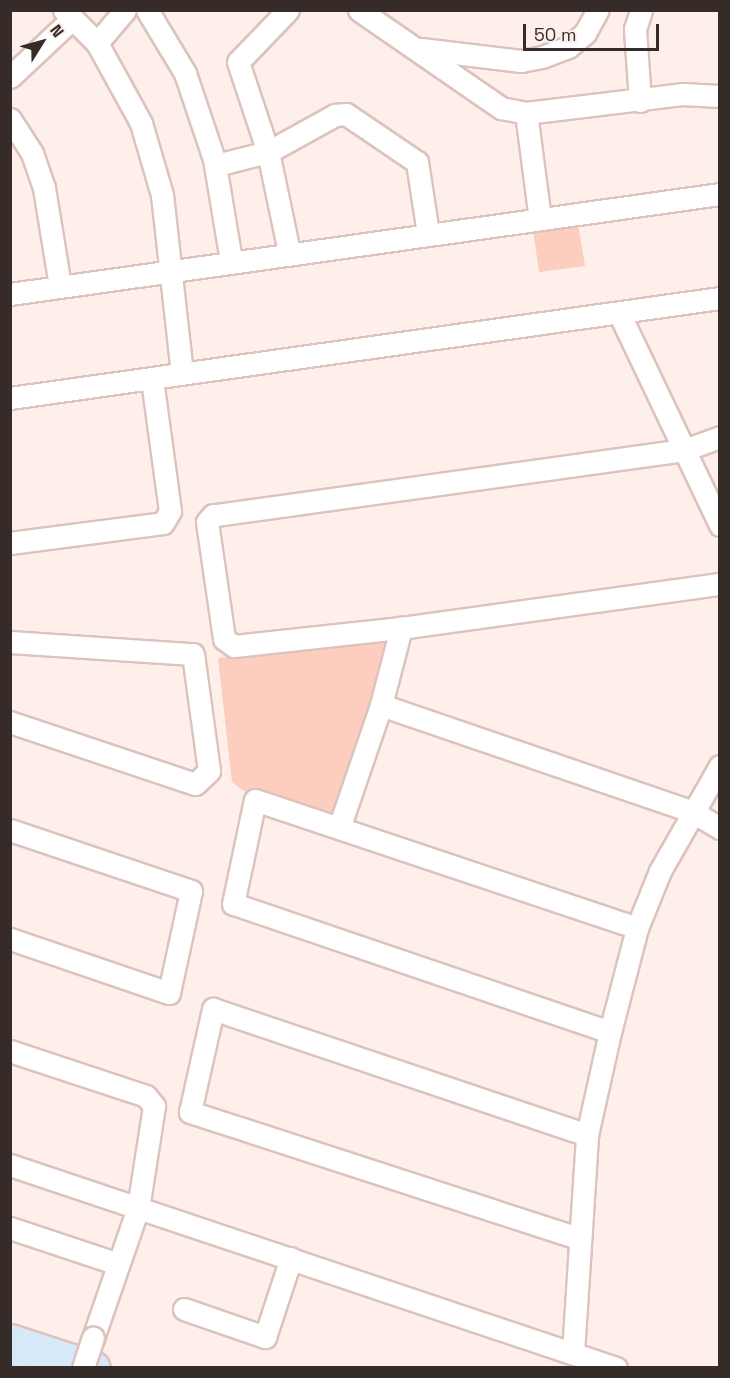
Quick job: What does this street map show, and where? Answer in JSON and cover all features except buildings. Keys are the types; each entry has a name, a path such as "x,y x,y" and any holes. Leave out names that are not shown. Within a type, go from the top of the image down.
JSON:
{"main road":[{"path":"10,1341 93,1353"}],"street":[{"path":"97,43 125,10"},
{"path":"147,10 185,73 216,165 231,261"},
{"path":"288,10 238,62 268,152 289,252"},
{"path":"359,10 501,108 526,113 640,101 682,94 720,96"},
{"path":"418,49 521,61 542,57 568,47 585,33 598,10"},
{"path":"640,101 635,29 641,10"},
{"path":"10,77 68,15 97,43 141,123 162,195 173,270 182,374"},
{"path":"526,113 540,219"},
{"path":"216,165 268,152 335,114 346,114 417,162 428,233"},
{"path":"10,119 32,153 44,188 60,286"},
{"path":"10,294 289,252 720,194"},
{"path":"10,398 720,298"},
{"path":"619,313 720,525"},
{"path":"10,543 163,523 170,511 152,379"},
{"path":"720,437 684,450 213,515 207,522 224,639 234,646 401,628 720,584"},
{"path":"339,828 381,705 401,628"},
{"path":"10,642 193,654 209,771 195,784 10,722"},
{"path":"381,705 693,812 720,828"},
{"path":"573,1353 578,1238 587,1135 610,1032 637,928 660,871 720,766"},
{"path":"610,1032 233,904 255,800 637,928"},
{"path":"10,830 190,891 169,993 10,939"},
{"path":"578,1238 190,1112 213,1009 587,1135"},
{"path":"10,1051 146,1096 154,1106 138,1208 118,1264 93,1353 83,1368"},
{"path":"10,1165 616,1368"},
{"path":"10,1228 118,1264"},
{"path":"184,1309 265,1337 291,1258"}],"shaded area":[{"path":"578,223 585,266 539,272 533,230"},
{"path":"378,637 388,648 332,811 323,817 242,790 232,782 218,658"},
{"path":"145,1224 98,1367 94,1368 141,1227"}]}
